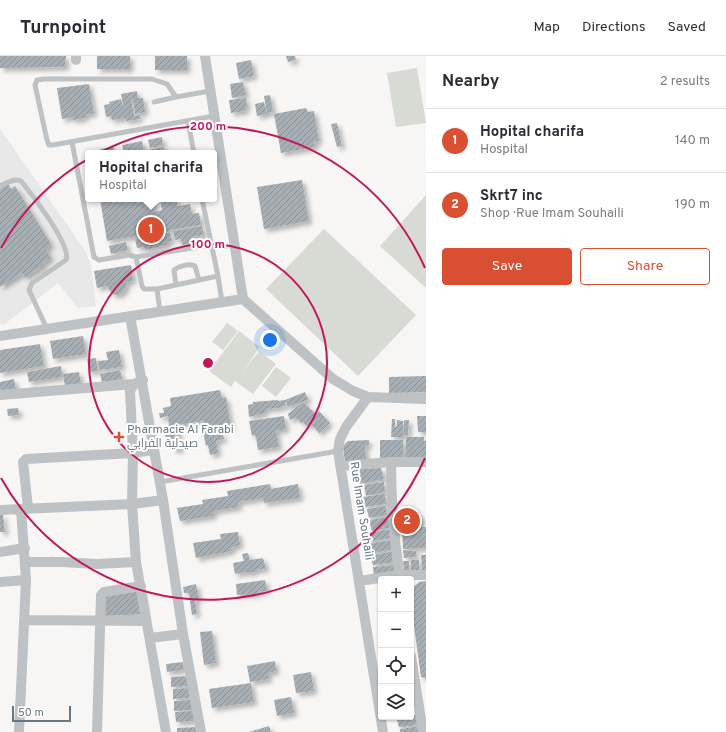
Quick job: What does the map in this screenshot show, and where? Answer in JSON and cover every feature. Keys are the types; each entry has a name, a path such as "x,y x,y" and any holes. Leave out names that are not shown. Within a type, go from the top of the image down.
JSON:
{"street":[{"path":"205,56 243,298 333,379 353,391 368,397 426,399"},
{"path":"0,336 243,298"},
{"path":"130,316 138,382 160,482 183,634 202,732"},
{"path":"0,395 138,382"},
{"path":"138,382 130,392 133,453 132,504 136,562 166,732"},
{"name":"Rue Imam Souhaili","path":"368,397 346,427 340,439 338,451 342,466 383,732"},
{"path":"19,732 26,580 23,462 26,459 133,453 153,450"},
{"path":"342,466 391,462 426,462"},
{"path":"391,462 393,516 399,576"},
{"path":"0,510 132,504 163,500"},
{"path":"0,552 25,548"},
{"path":"26,562 97,564 136,562"},
{"path":"412,576 426,575"},
{"path":"359,581 378,579"},
{"path":"0,582 26,580"},
{"path":"97,732 102,593 141,586"},
{"path":"25,620 146,621"},
{"path":"150,638 183,634"},
{"path":"414,669 422,704 423,732"}],"lane":[{"path":"176,97 167,84 152,79 44,79 36,80 34,85 49,145 188,122 214,116"},
{"path":"154,102 210,91"},
{"path":"188,122 193,150"},
{"path":"72,142 94,257 99,260 129,255 136,257 211,245"},
{"path":"0,186 9,182 18,180 21,181 55,230 66,249 66,260 32,283 29,287 47,329"},
{"path":"203,202 222,302"},
{"path":"136,257 142,286 146,290 218,276"},
{"path":"176,285 174,270 192,264 195,266 199,280"},
{"path":"157,289 160,312"},
{"path":"160,482 338,451"}],"shaded area":[{"path":"417,68 426,123 396,127 387,73"},
{"path":"0,129 86,252 91,265 96,306 78,308 58,283 5,324 0,325"},
{"path":"426,195 426,288 380,246"},
{"path":"324,229 416,315 358,376 266,289"},
{"path":"227,323 238,331 223,350 212,342"},
{"path":"239,331 260,347 241,374 259,351 276,364 253,394 235,381 231,387 209,371"},
{"path":"276,367 291,378 276,397 262,386"}],"building":[{"path":"0,56 66,56 65,67 0,68"},
{"path":"97,56 130,56 130,69 97,69"},
{"path":"155,56 187,56 187,70 155,70"},
{"path":"286,56 295,56 296,60 288,62"},
{"path":"251,60 254,76 239,79 236,63"},
{"path":"243,82 246,95 232,98 230,84"},
{"path":"89,84 94,113 85,115 85,118 73,120 73,117 62,119 57,88"},
{"path":"137,91 138,98 143,98 145,112 135,114 133,99 131,99 134,116 140,115 140,119 126,121 125,118 112,120 111,116 106,117 104,105 121,99 124,110 121,94"},
{"path":"270,95 273,112 267,113 264,96"},
{"path":"246,98 247,106 245,107 245,111 231,113 229,100"},
{"path":"264,102 267,114 257,116 255,104"},
{"path":"306,108 308,112 314,111 319,141 314,142 315,147 281,153 274,114"},
{"path":"337,123 342,146 337,147 331,124"},
{"path":"162,137 163,145 150,148 148,140"},
{"path":"142,141 144,150 123,150 122,145"},
{"path":"114,147 114,150 100,150"},
{"path":"164,147 164,150 146,150"},
{"path":"302,180 309,221 264,229 257,187"},
{"path":"8,184 11,189 15,186 51,244 46,250 51,258 43,263 44,265 25,277 22,273 0,287 0,189"},
{"path":"100,202 154,202 155,212 162,210 160,202 177,202 178,206 190,204 192,214 199,213 201,225 107,241"},
{"path":"202,226 204,235 191,237 192,243 182,245 181,239 175,240 173,231"},
{"path":"170,232 172,241 167,242 167,245 145,250 144,247 137,248 135,239"},
{"path":"126,242 128,250 111,254 109,246"},
{"path":"131,265 133,281 127,282 123,292 118,295 112,294 107,286 97,288 94,271"},
{"path":"83,336 86,354 53,359 50,341"},
{"path":"40,344 44,366 0,373 0,350"},
{"path":"119,350 122,367 99,370 98,361 108,360 106,352"},
{"path":"96,358 98,371 89,372 87,359"},
{"path":"61,366 62,377 29,382 27,372"},
{"path":"120,370 122,379 102,382 100,374"},
{"path":"79,372 81,384 65,386 63,374"},
{"path":"426,376 426,392 389,393 389,377"},
{"path":"14,379 16,390 0,390 0,382"},
{"path":"220,390 222,398 226,397 231,428 217,430 216,425 214,425 216,435 223,434 224,439 216,441 218,453 210,455 208,445 206,446 203,431 206,431 204,421 177,425 181,449 173,450 171,439 166,440 164,426 169,425 168,416 160,418 159,413 164,413 163,408 171,406 170,398"},
{"path":"305,392 308,400 288,407 285,400"},
{"path":"285,400 286,406 265,409 265,413 249,417 248,405 253,404 253,402"},
{"path":"303,402 316,414 319,411 330,423 319,433 311,424 307,426 303,422 301,424 299,419 294,418 290,420 288,414"},
{"path":"18,408 19,415 8,416 7,409"},
{"path":"284,416 286,429 276,431 279,447 258,450 256,437 254,435 252,436 249,421"},
{"path":"417,416 426,416 426,432 418,432"},
{"path":"392,419 395,419 395,427 397,427 397,420 403,421 403,437 391,437"},
{"path":"404,420 409,420 408,435 404,435"},
{"path":"406,437 424,437 424,441 426,441 426,459 405,460"},
{"path":"369,440 369,445 365,446 366,462 345,463 343,446 348,441"},
{"path":"380,440 403,440 403,460 380,459"},
{"path":"381,468 384,479 360,484 358,469"},
{"path":"384,482 385,492 366,496 364,485"},
{"path":"270,484 271,489 298,484 300,498 264,503 263,498 238,502 239,507 214,511 213,516 180,521 177,508 203,504 202,500 228,496 227,491"},
{"path":"385,494 386,504 364,507 362,497"},
{"path":"386,506 387,515 369,518 367,509"},
{"path":"3,514 5,532 0,532 0,515"},
{"path":"402,515 421,515 421,525 403,525"},
{"path":"388,517 390,528 372,531 369,520"},
{"path":"402,527 426,527 426,548 403,549"},
{"path":"390,529 391,538 368,542 367,533"},
{"path":"238,532 240,545 231,548 232,551 196,558 193,543 221,539 220,534"},
{"path":"392,540 393,549 370,554 368,544"},
{"path":"403,550 416,551 416,557 404,558"},
{"path":"393,551 395,562 373,565 370,556"},
{"path":"248,553 250,560 263,558 266,569 255,570 255,572 235,574 233,563 244,561 242,554"},
{"path":"421,555 426,555 426,572 422,572"},
{"path":"411,560 419,560 419,572 411,572"},
{"path":"403,561 409,561 409,571 404,570"},
{"path":"394,565 396,573 374,577 373,567"},
{"path":"265,580 267,591 257,592 257,594 237,595 236,584"},
{"path":"426,581 426,678 421,677 414,626 414,586 419,582"},
{"path":"196,584 199,599 195,600 197,614 192,615 189,593 184,593 183,587"},
{"path":"141,591 145,614 102,616 104,595"},
{"path":"212,631 216,663 204,665 200,632"},
{"path":"275,661 276,671 268,673 269,679 250,682 247,666"},
{"path":"183,662 184,670 167,672 166,664"},
{"path":"311,672 314,691 296,693 293,675"},
{"path":"188,676 189,686 171,687 171,677"},
{"path":"251,683 254,702 212,708 209,689"},
{"path":"190,688 191,698 173,699 173,689"},
{"path":"291,697 294,713 277,716 274,700"},
{"path":"191,700 192,710 174,711 174,701"},
{"path":"193,711 193,721 176,722 175,712"},
{"path":"414,715 417,715 419,725 399,727 397,720 414,720"},
{"path":"269,726 271,732 249,732"},
{"path":"420,726 421,732 400,732 400,729"},
{"path":"196,727 196,732 177,732 177,728"}],"place":[{"name":"Hopital charifa","path":"151,230"},
{"name":"Pharmacie Al Farabi صيدلية الفرابي","path":"119,437"},
{"name":"Skrt7 inc","path":"407,521"}]}
